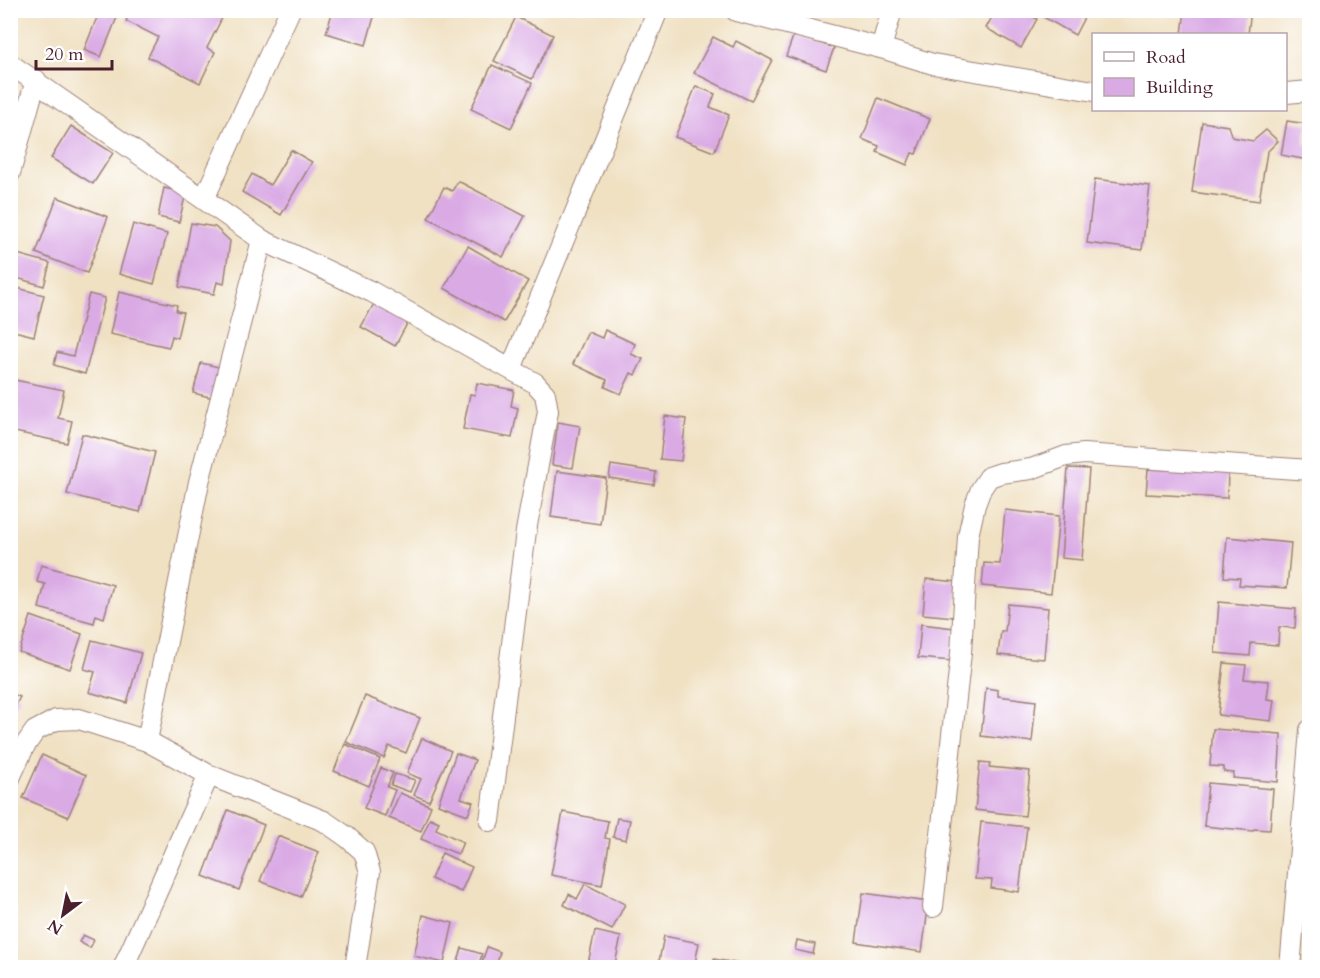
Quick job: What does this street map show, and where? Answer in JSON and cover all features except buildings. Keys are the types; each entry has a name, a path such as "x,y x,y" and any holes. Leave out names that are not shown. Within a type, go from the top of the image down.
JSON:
{"street":[{"path":"204,200 290,10"},
{"path":"511,369 658,10"},
{"path":"881,48 892,10"},
{"path":"736,11 881,48 933,64 1092,91"},
{"path":"10,64 262,240 372,292 535,383 545,394 548,411 526,531 490,821"},
{"path":"10,173 36,80"},
{"path":"1287,93 1310,92"},
{"path":"147,741 199,482 262,240"},
{"path":"933,907 961,653 968,536 975,505 989,477 1001,472 1031,470 1066,456 1084,454 1310,470"},
{"path":"10,778 24,747 35,731 56,720 79,719 147,741 209,775 324,821 364,852 370,872 355,968"},
{"path":"1297,958 1310,730"},
{"path":"123,968 209,775"}]}
